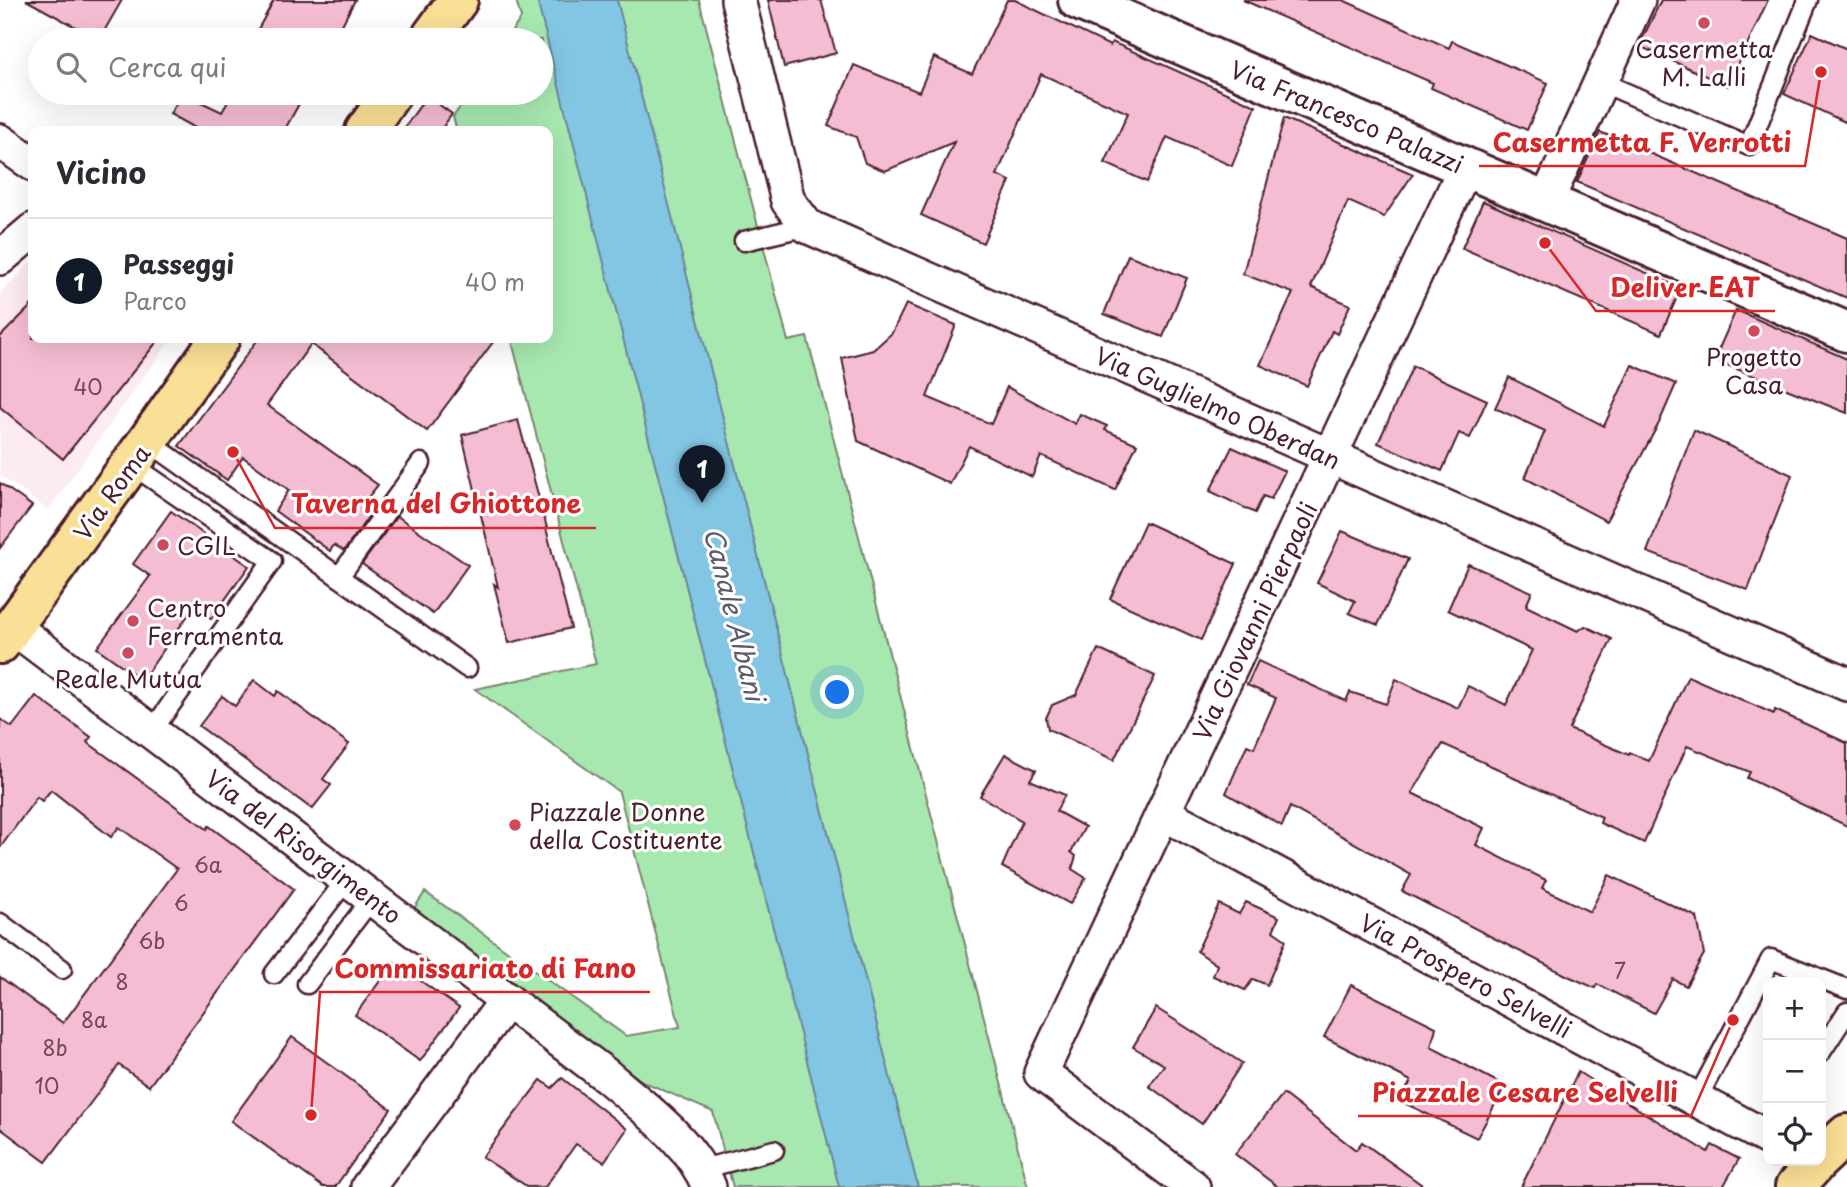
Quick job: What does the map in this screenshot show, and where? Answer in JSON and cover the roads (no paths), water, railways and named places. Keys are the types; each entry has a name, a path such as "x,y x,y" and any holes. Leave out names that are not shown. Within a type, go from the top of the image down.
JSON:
{"main road":[{"path":"437,28 454,3"},
{"path":"368,126 379,105"},
{"name":"Via Roma","path":"6,635 216,343"},
{"path":"1809,1167 1847,1133"}],"street":[{"path":"738,0 789,201 807,226"},
{"name":"Via Francesco Palazzi","path":"1078,0 1847,332"},
{"path":"1546,202 1638,0"},
{"path":"0,142 28,161"},
{"name":"Via Giovanni Pierpaoli","path":"1193,1187 1041,1073 1465,167"},
{"name":"Via Guglielmo Oberdan","path":"807,226 1847,684"},
{"path":"0,258 28,234"},
{"name":"Via del Risorgimento","path":"6,635 152,731 607,1076 665,1126 706,1178"},
{"name":"Via Prospero Selvelli","path":"1163,813 1763,1133"},
{"path":"368,1187 507,1000"}],"lane":[{"path":"1601,82 1749,146 1808,0"},
{"path":"744,241 807,226"},
{"path":"139,453 163,452 467,668"},
{"path":"139,453 272,561 152,731"},
{"path":"339,577 421,463"},
{"path":"274,974 360,888"},
{"path":"307,984 360,888"},
{"path":"0,923 62,969"},
{"path":"1697,1099 1771,959 1847,989"},
{"path":"1826,1044 1847,1012"},
{"path":"706,1178 774,1150"}],"water":[{"name":"Canale Albani","path":"537,0 617,0 918,1187 839,1187 553,63 553,28 544,28"}],"place":[{"name":"Casermetta M. Lalli","path":"1704,23"},
{"name":"Casermetta F. Verrotti","path":"1821,72"},
{"name":"Deliver EAT","path":"1545,243"},
{"name":"Progetto Casa","path":"1754,331"},
{"name":"Taverna del Ghiottone","path":"233,452"},
{"name":"Passeggi","path":"702,503"},
{"name":"CGIL","path":"163,545"},
{"name":"Centro Ferramenta","path":"133,621"},
{"name":"Reale Mutua","path":"128,653"},
{"name":"Piazzale Donne della Costituente","path":"515,825"},
{"name":"Piazzale Cesare Selvelli","path":"1733,1020"},
{"name":"Commissariato di Fano","path":"311,1115"}]}
